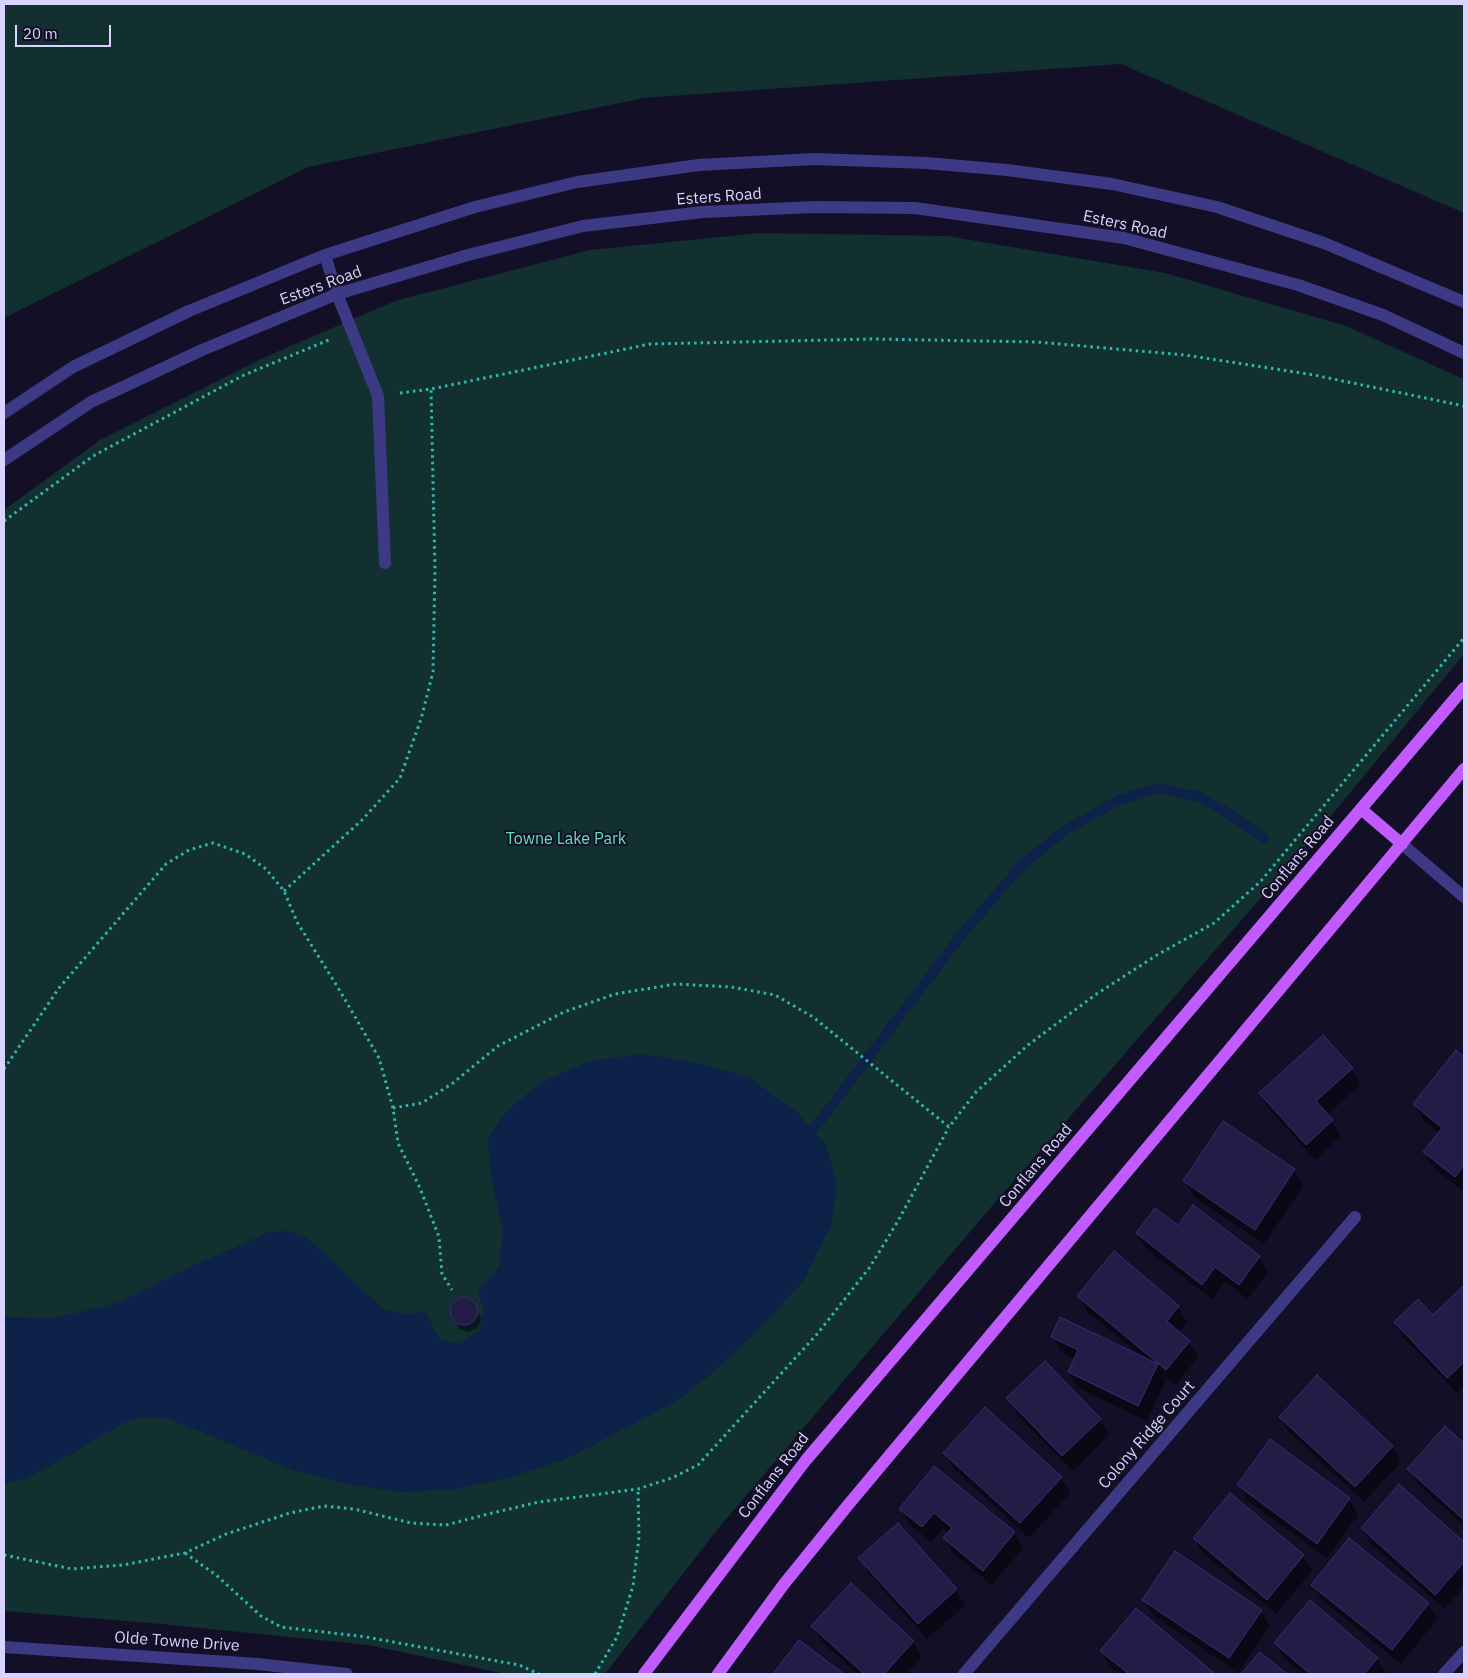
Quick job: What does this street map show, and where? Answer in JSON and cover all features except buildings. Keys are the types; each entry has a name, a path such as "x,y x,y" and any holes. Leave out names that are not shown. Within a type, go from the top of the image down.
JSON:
{"main road":[{"name":"Conflans Road","path":"644,1674 806,1460 1464,688"},
{"path":"718,1674 784,1584 848,1505 1464,770"},
{"path":"1361,809 1402,844"}],"street":[{"name":"Esters Road","path":"4,413 73,367 189,311 325,255 476,207 577,182 700,165 814,159 926,163 1007,170 1112,184 1218,207 1324,243 1464,302"},
{"name":"Esters Road","path":"4,460 91,402 202,350 337,294 468,255 583,226 702,212 814,208 915,208 1124,238 1298,285 1383,315 1464,353"},
{"path":"325,255 337,294 378,396 385,563"},
{"path":"1402,844 1464,897"},
{"name":"Colony Ridge Court","path":"964,1674 1355,1217"},
{"name":"Olde Towne Drive","path":"4,1647 258,1664 347,1674"},
{"path":"1444,1674 1464,1652"}],"path":[{"path":"4,522 93,456 242,376 351,330"},
{"path":"378,396 431,389 650,344 893,339 1037,342 1185,355 1314,375 1464,406"},
{"path":"284,891 362,820 400,778 421,719 433,672 435,570 431,389"},
{"path":"4,1554 72,1569 123,1565 185,1553 226,1534 290,1513 324,1506 354,1509 411,1523 446,1525 539,1502 638,1489 672,1478 698,1464 818,1333 870,1268 949,1127 976,1092 1028,1045 1095,995 1157,955 1214,923 1260,882 1464,638"},
{"path":"4,1069 59,988 166,864 189,850 213,843 245,854 266,870 284,891 296,922 337,986 379,1058 393,1108 398,1143 420,1188 439,1237 442,1274 452,1290"},
{"path":"393,1108 422,1102 453,1083 498,1046 564,1012 615,994 676,984 731,986 775,996 813,1017 949,1127"},
{"path":"595,1674 617,1637 633,1586 639,1537 638,1489"},
{"path":"185,1553 216,1575 261,1616 281,1627 366,1637 520,1665 539,1674"}],"green space":[{"path":"4,4 1464,4 1464,213 1121,64 644,98 308,167 4,318"},
{"name":"Towne Lake Park","path":"759,233 947,236 1165,273 1346,326 1464,379 1464,654 1313,838 992,1206 717,1530 605,1674 506,1674 368,1645 161,1624 4,1611 4,510 100,440 265,357 395,301 590,250"}],"water":[{"path":"643,1054 703,1064 750,1078 798,1113 826,1145 837,1182 832,1223 804,1280 765,1324 718,1368 677,1401 564,1460 510,1477 457,1489 403,1492 350,1485 295,1471 165,1417 139,1418 123,1423 25,1479 4,1483 4,1317 56,1318 117,1303 181,1271 269,1232 289,1231 308,1238 383,1309 404,1314 425,1312 440,1339 460,1344 479,1331 484,1308 477,1292 499,1268 503,1231 491,1177 488,1140 503,1114 541,1082 590,1061"}],"waterway":[{"path":"805,1139 963,933 1022,865 1065,830 1119,800 1159,788 1199,797 1226,812 1264,838"}]}
